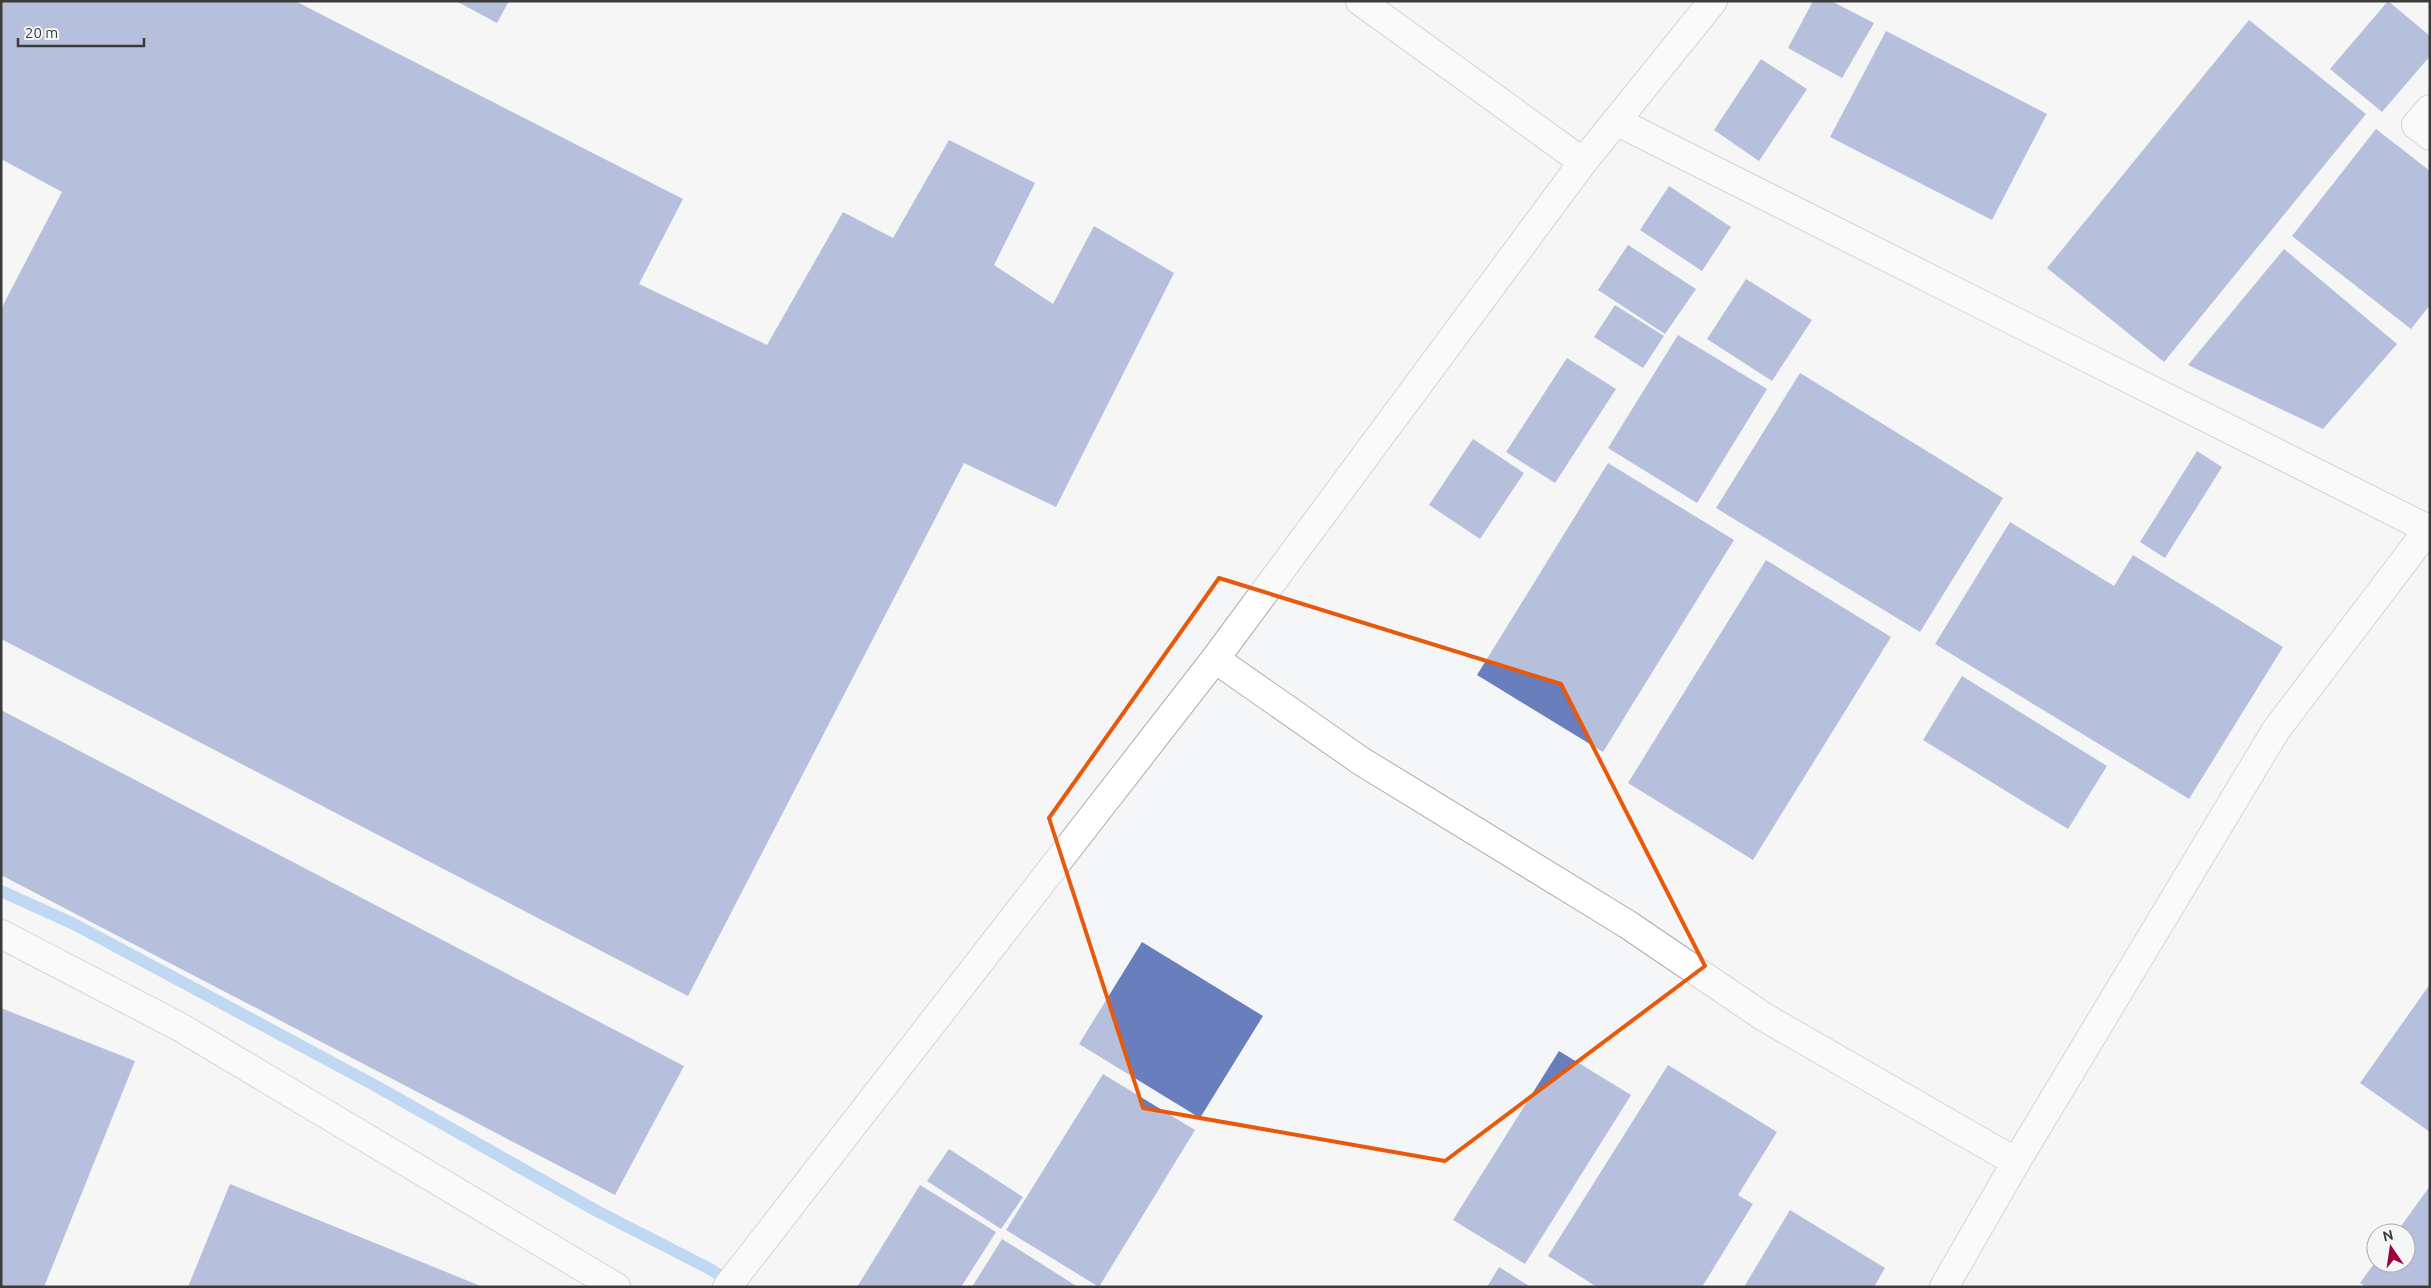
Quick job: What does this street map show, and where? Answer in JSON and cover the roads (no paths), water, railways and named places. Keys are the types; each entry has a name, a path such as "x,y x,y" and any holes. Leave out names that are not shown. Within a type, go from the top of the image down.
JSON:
{"street":[{"path":"1360,1 1583,162"},
{"path":"727,1287 1215,659 1583,162 1712,1"},
{"path":"2430,109 2416,125 2430,136"},
{"path":"1616,121 2429,528 2276,730 2016,1162 1944,1287"},
{"path":"1215,659 1361,761 1627,924 1764,1017 2016,1162"},
{"path":"1,934 180,1027 616,1287"}],"waterway":[{"path":"1,891 74,924 376,1086 595,1210 710,1269 732,1283"}]}
